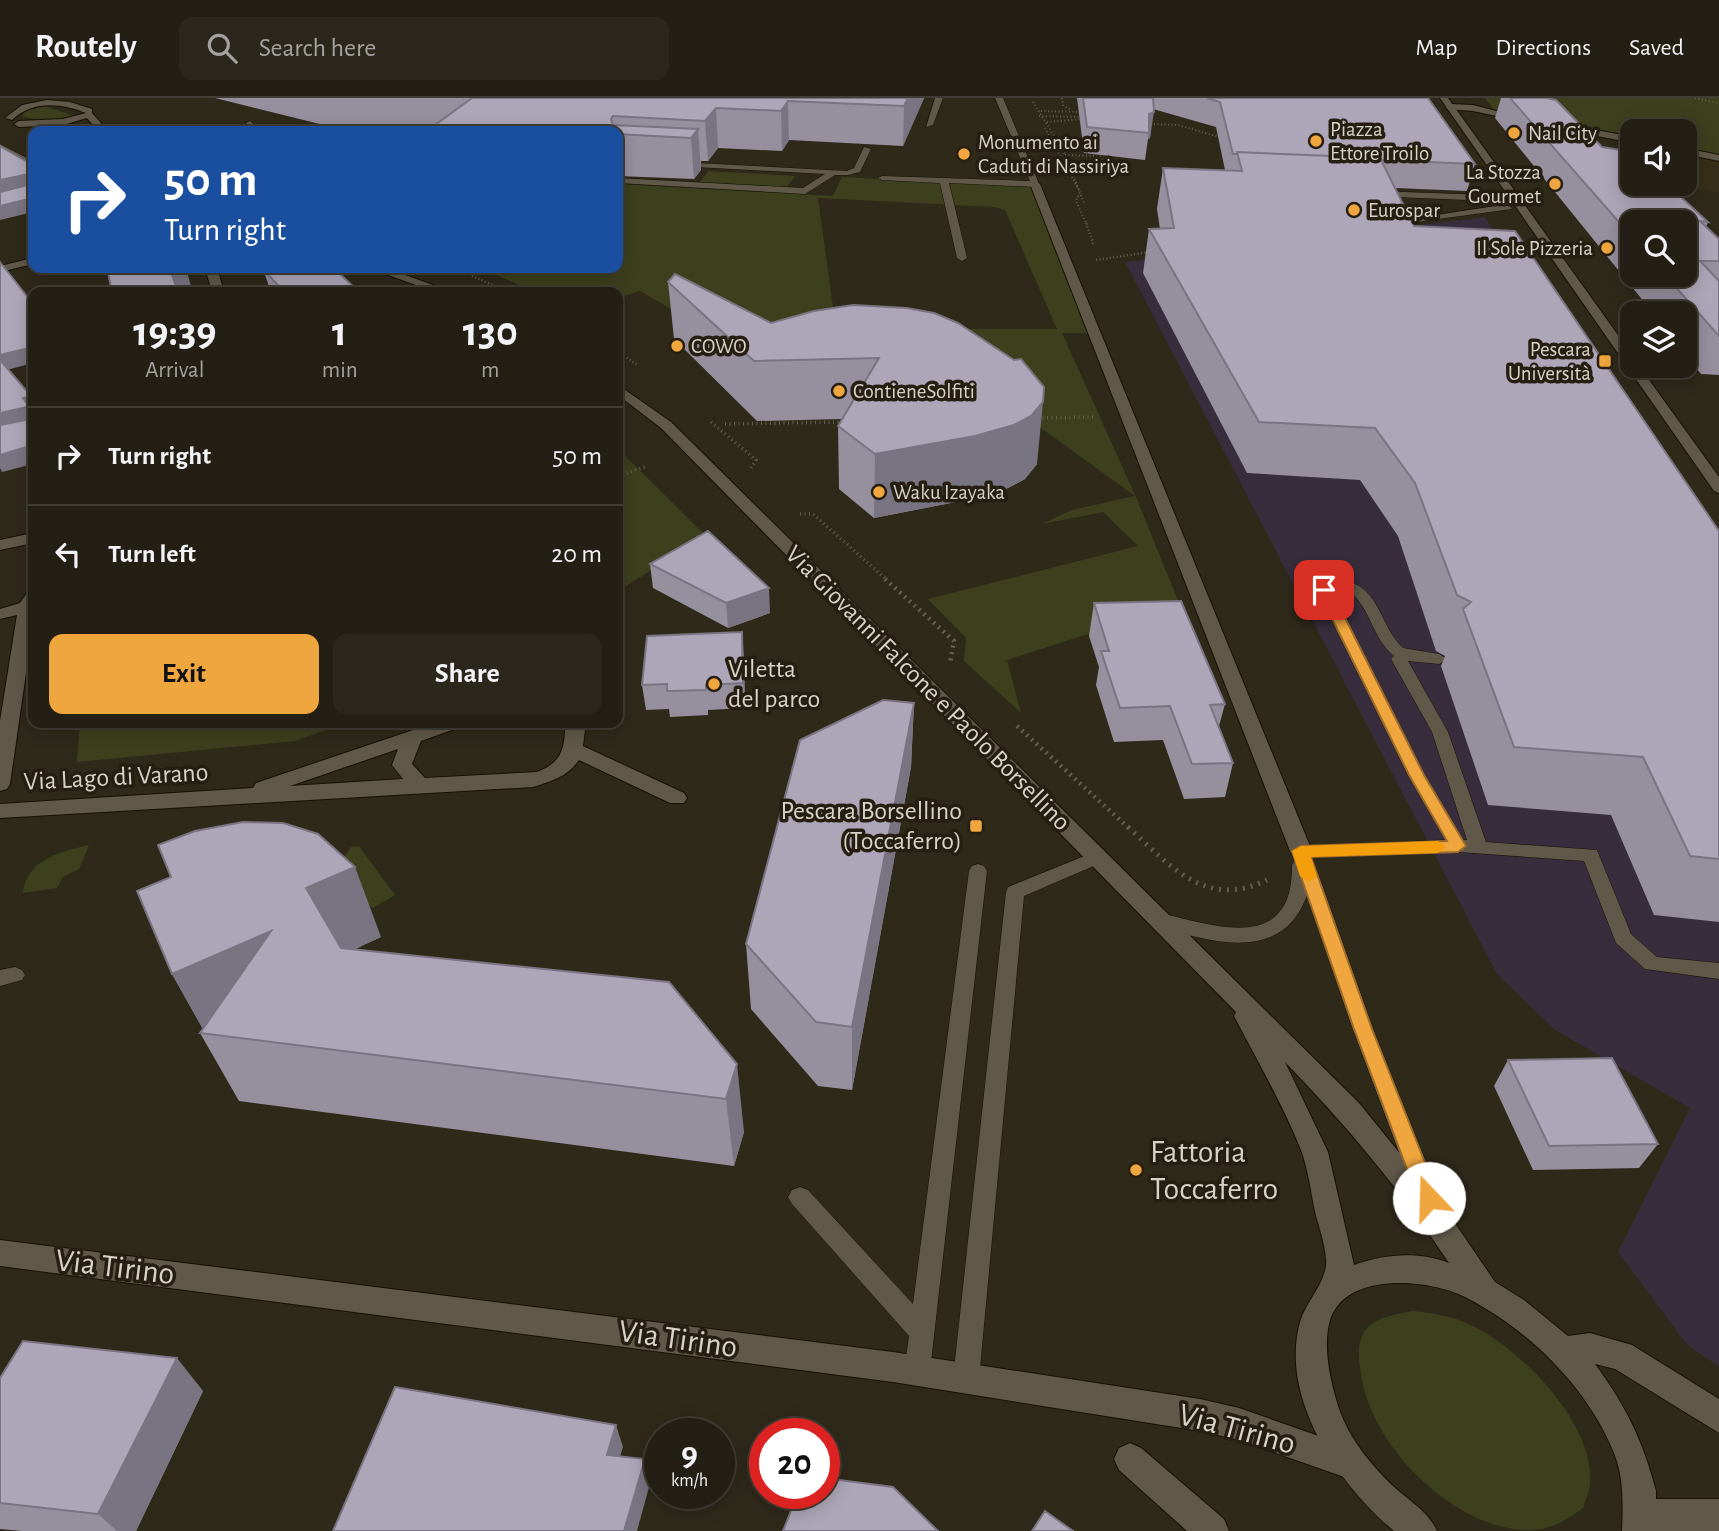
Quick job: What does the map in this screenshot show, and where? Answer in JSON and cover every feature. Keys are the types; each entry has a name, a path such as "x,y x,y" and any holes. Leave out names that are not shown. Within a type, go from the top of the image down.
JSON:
{"street":[{"path":"5,116 18,110 70,98"},
{"path":"12,103 76,105 92,110 100,126"},
{"path":"1447,103 1538,121"},
{"path":"1447,103 1719,488"},
{"path":"19,124 62,122 92,110"},
{"path":"5,116 28,128"},
{"path":"1551,124 1620,137"},
{"path":"1697,153 1719,158"},
{"path":"1035,184 1301,851"},
{"path":"0,269 28,262"},
{"path":"390,273 431,287"},
{"path":"417,273 447,287"},
{"name":"Via Giovanni Falcone e Paolo Borsellino","path":"623,393 666,425 1350,1111 1438,1222 1484,1291"},
{"path":"0,545 28,539"},
{"path":"0,614 28,603"},
{"path":"0,784 28,614"},
{"name":"Via Lago di Varano","path":"235,798 439,728"},
{"path":"573,728 575,750 677,798"},
{"path":"413,737 402,765 419,784"},
{"name":"Via Lago di Varano","path":"0,811 542,778 564,766 575,750"},
{"name":"Via Giovanni Falcone e Paolo Borsellino","path":"1233,993 1275,1068 1315,1152 1341,1261 1332,1290 1316,1317 1312,1358 1319,1401 1347,1462"},
{"name":"Via Tirino","path":"0,1252 916,1371 1200,1415 1239,1424 1347,1462"},
{"path":"1332,1290 1353,1276 1394,1269 1439,1273 1484,1291 1526,1318 1563,1351 1598,1391 1624,1437 1639,1484 1640,1524 1677,1514 1719,1516"},
{"path":"1563,1351 1590,1348 1622,1356 1719,1417"},
{"path":"1130,1459 1212,1531"},
{"path":"1347,1462 1380,1499 1420,1531"}],"lane":[{"path":"929,125 939,98"},
{"path":"882,178 1035,184 999,98"},
{"path":"0,146 28,161"},
{"path":"671,164 848,173 857,170 867,149"},
{"path":"751,168 756,159"},
{"path":"623,181 805,191 834,172"},
{"path":"944,180 962,258"},
{"path":"1367,193 1517,203"},
{"path":"1420,195 1464,213"},
{"path":"1394,222 1517,203"},
{"path":"1439,659 1408,656 1394,651 1362,593 1349,585 1328,586 1324,590 1416,775 1458,846"},
{"path":"1408,656 1399,659 1440,733 1479,848"},
{"path":"1301,851 1458,846 1591,855 1623,938 1652,964 1719,971"},
{"path":"1160,920 1238,936 1259,936 1291,912 1302,883 1301,851"},
{"path":"1301,851 1363,1029 1438,1222"},
{"path":"966,1379 1015,892 1097,857"},
{"path":"916,1371 978,871"},
{"path":"800,1197 921,1331"}],"path":[{"path":"1026,98 1039,116 1080,192"},
{"path":"1031,98 1044,116 1079,182 1084,203"},
{"path":"1047,122 1086,118 1063,104 1062,98"},
{"path":"1695,98 1719,103"},
{"path":"1041,111 1083,112"},
{"path":"1039,116 1078,115"},
{"path":"1141,124 1178,125 1224,138"},
{"path":"1060,155 1100,156 1103,161"},
{"path":"1096,260 1157,251"},
{"path":"467,274 497,287"},
{"path":"623,355 646,371"},
{"path":"1030,418 1100,417"},
{"path":"707,419 756,460 747,473"},
{"path":"724,424 850,422"},
{"path":"623,474 647,466"},
{"path":"792,514 813,514 954,641 948,661 958,670"},
{"path":"1017,725 1182,876 1204,887 1227,891 1255,887 1273,876"}],"shaded area":[{"path":"1697,156 1719,161 1719,193 1697,188"},
{"path":"1485,217 1719,584 1719,1366 1688,1346 1618,1252 1690,1108 1555,1030 1497,974 1125,262"}],"green space":[{"path":"1485,98 1719,98 1719,155 1697,150 1697,119 1620,119 1620,134 1494,110"},
{"path":"44,106 75,116 41,121 22,116 25,112"},
{"path":"708,171 795,176 787,187 699,183"},
{"path":"842,177 1043,187 1091,333 1062,333 1136,497 1187,623 1085,635 1007,660 1021,713 964,661 966,638 928,599 1138,546 1103,512 1042,524 1072,510 1135,496 947,360 771,367 640,291 623,296 623,287 524,287 492,273 623,273 623,184 833,196","holes":["818,198 994,207 1005,210 1057,329 876,329 835,322"]},
{"path":"623,457 706,536 623,588"},
{"path":"80,728 333,728 295,741 77,762"},
{"path":"89,845 79,869 63,877 57,888 23,893 26,881 38,865 56,854"},
{"path":"359,846 395,895 373,908 358,900 322,891 351,847"},
{"path":"1412,1311 1451,1318 1485,1332 1528,1366 1548,1388 1580,1435 1588,1459 1590,1486 1583,1508 1544,1528 1530,1530 1502,1526 1473,1516 1446,1500 1421,1479 1399,1455 1381,1428 1368,1401 1361,1374 1359,1347 1361,1337 1373,1323 1385,1317"}],"building":[{"path":"472,98 908,98 904,106 788,101 781,111 716,108 705,121 613,116 611,119 613,125 698,129 691,138 623,134 623,126 434,126"},
{"path":"1083,98 1153,98 1154,112 1149,114 1149,133 1087,127"},
{"path":"1207,98 1428,98 1475,164 1237,152 1233,154 1220,102"},
{"path":"1510,98 1556,100 1602,147 1620,150 1620,196 1680,196 1695,210 1620,210 1620,223"},
{"path":"0,146 28,162 28,174 0,180"},
{"path":"1237,152 1380,158 1414,226 1515,231 1719,531 1719,859 1690,856 1643,757 1514,747 1463,609 1471,602 1457,595 1415,483 1375,428 1259,422 1149,229 1174,228 1163,168 1242,171"},
{"path":"28,185 28,199 0,206 0,192"},
{"path":"1697,212 1708,222 1700,221 1719,239 1719,261 1700,261 1719,281 1719,336 1697,311 1697,301 1688,301 1676,287 1697,287"},
{"path":"0,262 28,298 28,348 0,355"},
{"path":"108,273 171,273 176,287 111,287"},
{"path":"267,273 339,273 354,287 279,287"},
{"path":"675,274 771,323 814,311 853,305 907,308 934,313 958,323 1014,360 1021,359 1044,387 1043,402 1031,416 1014,425 975,436 875,454 838,426 879,358 754,361 668,282"},
{"path":"0,360 28,393 28,397 23,398 28,405 28,447 0,455 0,425 26,420 27,407 0,413"},
{"path":"708,531 769,588 726,603 650,564"},
{"path":"1181,601 1225,704 1210,705 1233,763 1192,764 1170,706 1120,708 1101,651 1109,651 1094,603"},
{"path":"742,632 743,683 706,685 706,690 667,691 667,684 642,685 647,636"},
{"path":"883,700 914,703 852,1027 816,1022 746,944 800,740"},
{"path":"243,822 283,823 318,834 355,867 306,888 341,948 669,982 737,1064 726,1099 200,1033 271,931 172,974 137,891 171,877 158,845 195,831"},
{"path":"1612,1058 1658,1144 1549,1146 1508,1060"},
{"path":"23,1341 177,1358 98,1514 0,1503 0,1378"},
{"path":"395,1387 616,1425 607,1455 644,1459 624,1531 333,1531"},
{"path":"840,1480 893,1487 938,1531 783,1531 792,1509 840,1509"},
{"path":"1045,1511 1073,1531 1032,1531"}],"slow traffic":[{"path":"1309,876 1301,851 1438,847"}],"place":[{"name":"Nail City","path":"1514,133"},
{"name":"Piazza Ettore Troilo","path":"1316,141"},
{"name":"Monumento ai Caduti di Nassiriya","path":"964,154"},
{"name":"La Stozza Gourmet","path":"1555,184"},
{"name":"Eurospar","path":"1354,210"},
{"name":"Il Sole Pizzeria","path":"1607,248"},
{"name":"COWO","path":"677,346"},
{"name":"Pescara Università","path":"1605,361"},
{"name":"ContieneSolfiti","path":"839,391"},
{"name":"Waku Izayaka","path":"879,492"},
{"name":"Viletta del parco","path":"714,684"},
{"name":"Pescara Borsellino (Toccaferro)","path":"976,826"},
{"name":"Fattoria Toccaferro","path":"1136,1170"}],"route":[{"path":"1324,590 1416,775 1458,846 1301,851 1363,1029 1429,1198"}]}
